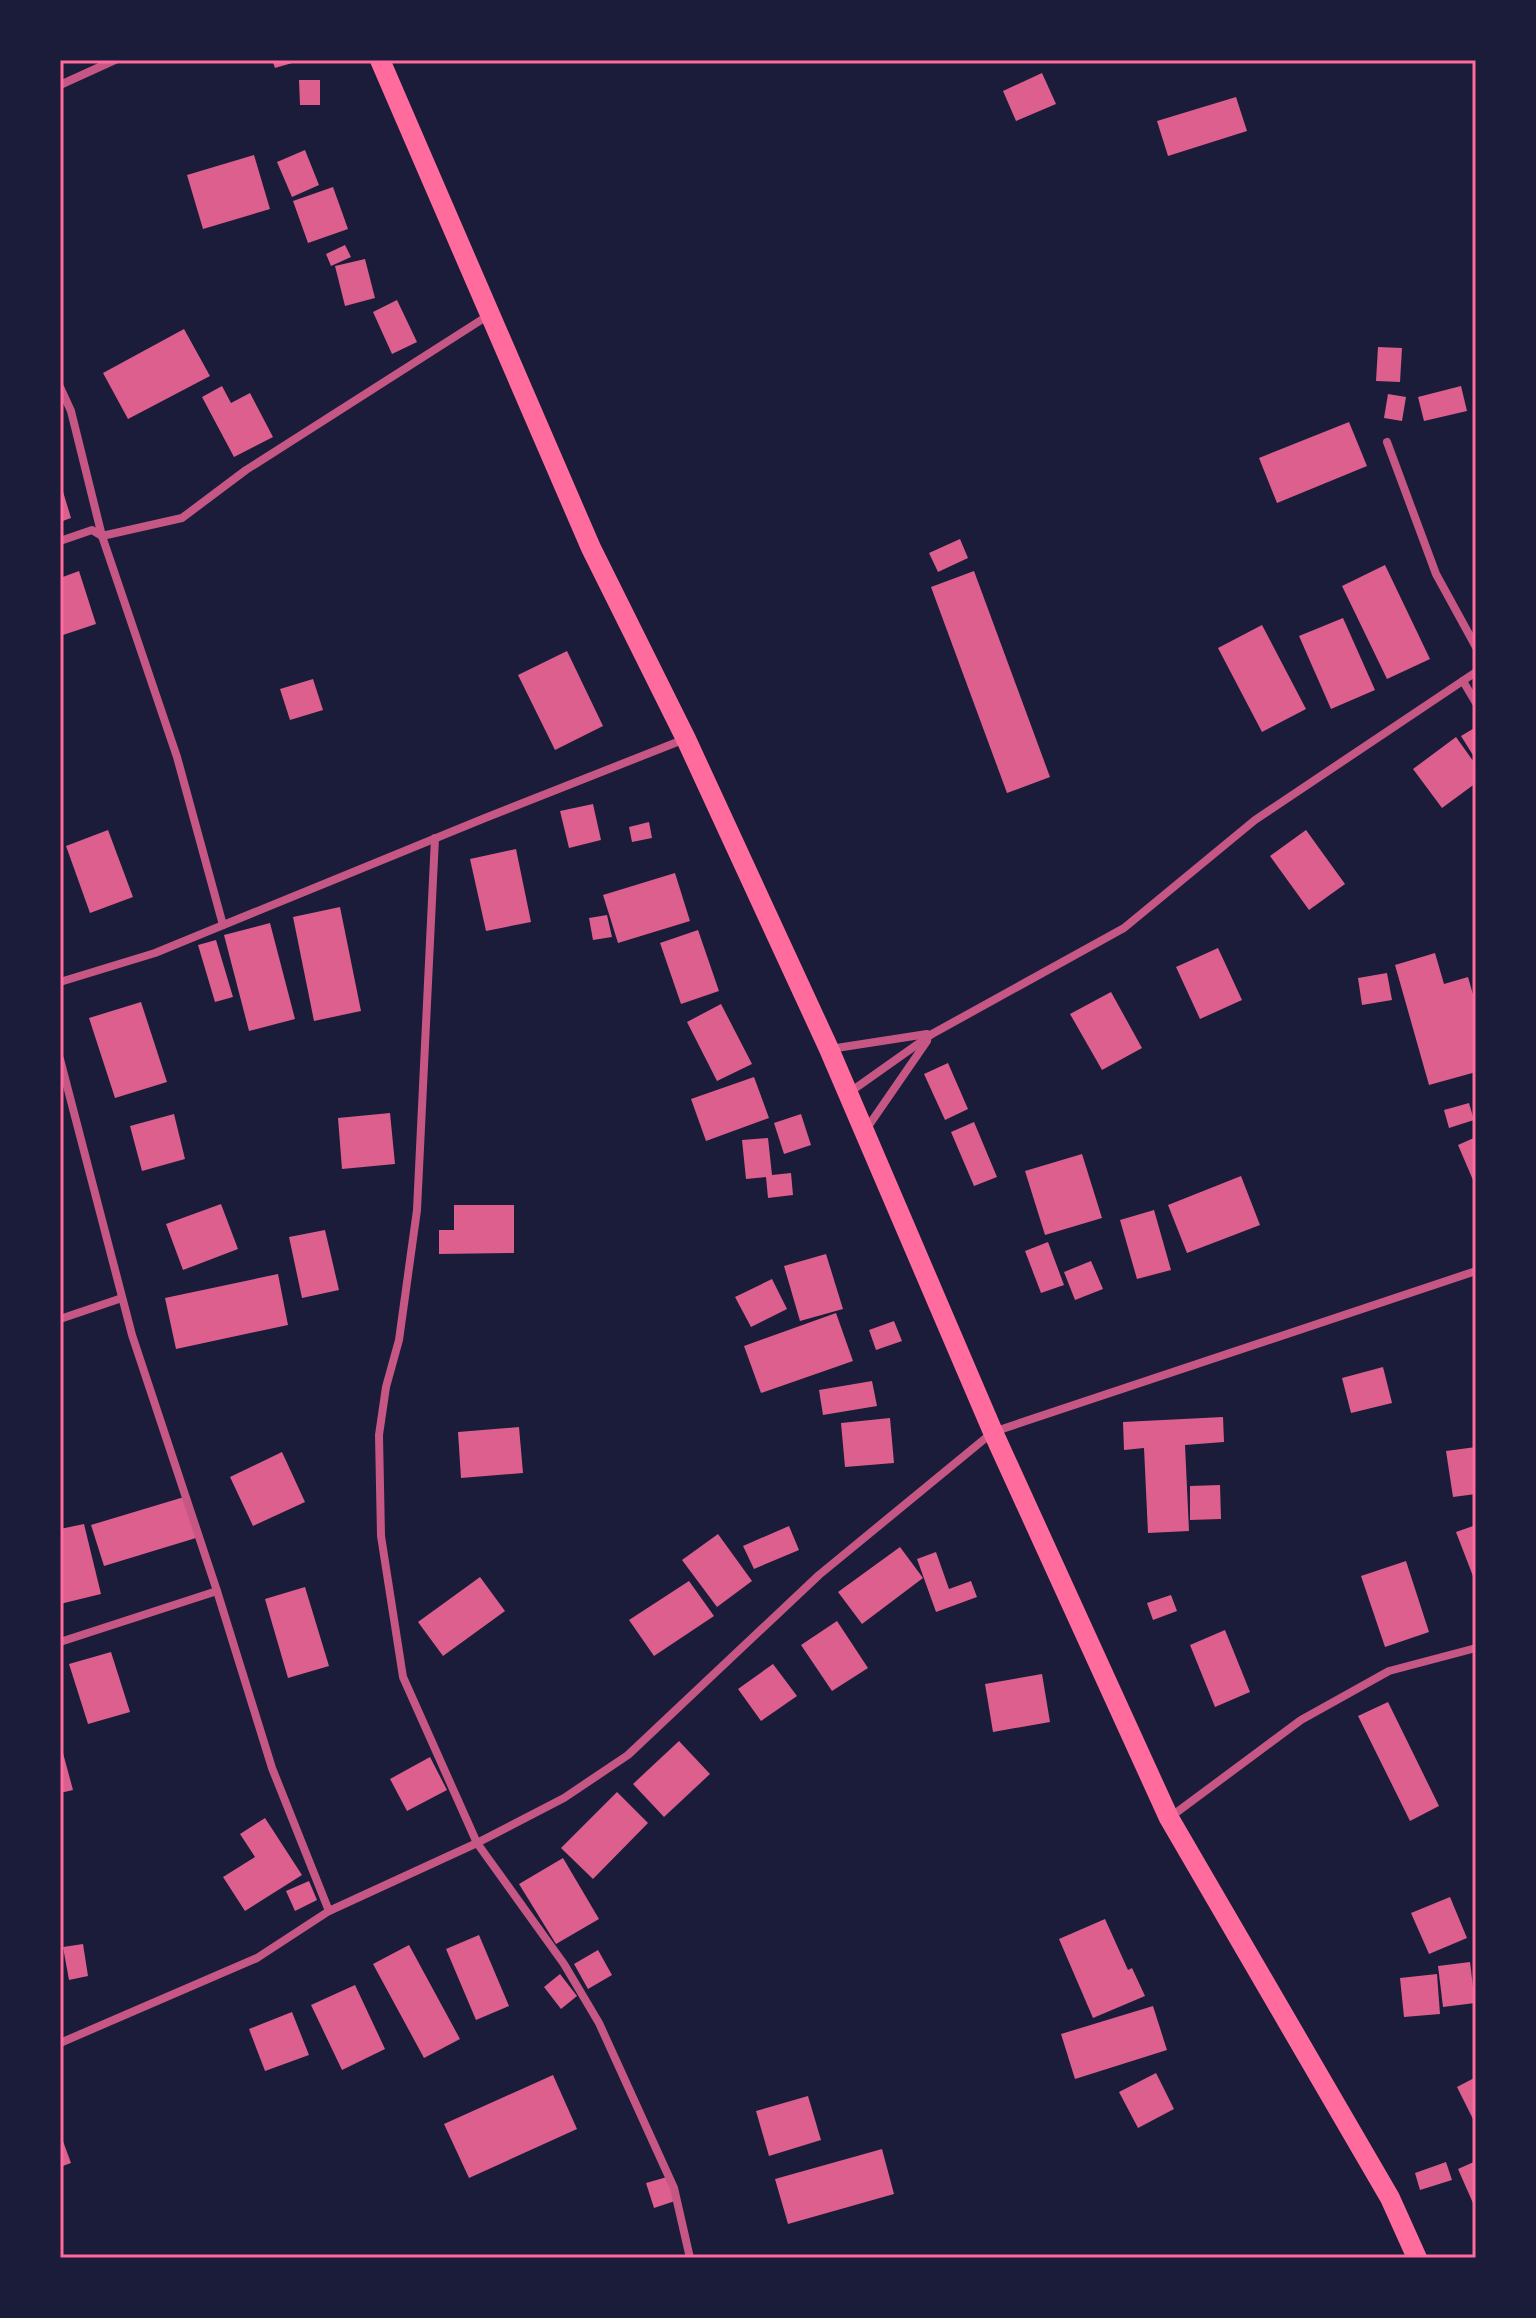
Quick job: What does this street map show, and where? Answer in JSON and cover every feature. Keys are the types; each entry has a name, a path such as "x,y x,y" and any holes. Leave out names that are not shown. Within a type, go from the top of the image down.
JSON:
{"main road":[{"path":"380,60 591,548 686,739 829,1049 993,1432 1169,1818 1390,2198 1417,2258"}],"street":[{"path":"60,85 115,60"},
{"path":"60,541 92,530 102,536 182,518 246,470 489,314"},
{"path":"60,387 71,411 102,536 177,757 223,925"},
{"path":"1387,442 1436,574 1476,647"},
{"path":"848,1094 932,1034 1124,928 1255,820 1476,672"},
{"path":"1463,681 1476,703"},
{"path":"60,982 155,953 686,739"},
{"path":"435,838 417,1210 399,1340 386,1387 379,1435 381,1536 403,1677 477,1843 564,1964 599,2023 674,2188 690,2258"},
{"path":"829,1049 932,1034"},
{"path":"864,1132 932,1034"},
{"path":"60,1059 122,1298 272,1768 329,1911"},
{"path":"60,2043 257,1958 329,1911 477,1843 564,1798 628,1755 819,1575 993,1432 1476,1271"},
{"path":"60,1319 122,1298"},
{"path":"60,1642 217,1591"},
{"path":"1169,1818 1301,1720 1389,1671 1476,1648"}],"building":[{"path":"272,60 299,60 299,61 275,68"},
{"path":"1042,73 1056,104 1016,121 1003,91"},
{"path":"299,80 320,80 320,105 300,105"},
{"path":"1236,97 1247,131 1168,156 1157,121"},
{"path":"305,150 319,185 292,197 277,162"},
{"path":"254,155 270,209 203,229 187,175"},
{"path":"333,187 348,229 308,243 293,201"},
{"path":"345,245 351,257 331,266 326,254"},
{"path":"365,259 375,298 345,306 335,266"},
{"path":"397,300 417,342 392,354 373,312"},
{"path":"184,329 210,376 128,419 103,373"},
{"path":"1378,347 1402,348 1400,382 1376,381"},
{"path":"222,386 231,403 250,393 273,437 234,457 202,397"},
{"path":"1461,386 1467,411 1424,421 1418,397"},
{"path":"1388,394 1406,397 1402,421 1384,418"},
{"path":"1349,422 1367,466 1277,503 1259,458"},
{"path":"60,486 71,518 60,522"},
{"path":"960,539 968,558 938,572 929,553"},
{"path":"1385,565 1430,659 1387,679 1342,586"},
{"path":"79,571 96,624 60,636 60,578"},
{"path":"974,571 1050,777 1007,793 931,587"},
{"path":"1343,618 1375,690 1331,709 1299,636"},
{"path":"1262,625 1306,709 1262,732 1218,648"},
{"path":"567,651 603,726 555,750 518,675"},
{"path":"313,679 323,710 290,720 280,689"},
{"path":"1476,727 1476,760 1461,736"},
{"path":"1456,737 1476,765 1476,783 1442,808 1413,769"},
{"path":"593,804 601,840 569,848 560,811"},
{"path":"649,822 652,838 632,842 629,827"},
{"path":"108,830 133,897 90,913 66,846"},
{"path":"1306,830 1345,884 1309,910 1270,856"},
{"path":"516,849 531,922 486,931 470,859"},
{"path":"675,873 690,921 618,943 603,895"},
{"path":"340,907 361,1011 314,1021 293,917"},
{"path":"607,915 612,937 593,940 589,918"},
{"path":"270,923 295,1019 249,1031 224,935"},
{"path":"698,930 719,991 681,1004 660,943"},
{"path":"216,940 233,997 215,1002 198,945"},
{"path":"1218,948 1242,1000 1200,1019 1176,967"},
{"path":"1435,953 1444,984 1468,977 1476,1005 1476,1072 1429,1085 1395,965"},
{"path":"1387,973 1392,1000 1362,1005 1358,978"},
{"path":"1111,992 1142,1048 1102,1070 1070,1014"},
{"path":"141,1002 167,1082 115,1098 89,1018"},
{"path":"721,1004 752,1064 717,1081 687,1022"},
{"path":"948,1063 968,1109 945,1120 924,1074"},
{"path":"754,1077 769,1118 706,1141 691,1099"},
{"path":"1469,1103 1474,1120 1449,1128 1444,1110"},
{"path":"390,1113 395,1164 342,1169 338,1118"},
{"path":"174,1114 185,1159 142,1171 130,1126"},
{"path":"801,1114 811,1145 784,1154 774,1123"},
{"path":"974,1122 997,1177 974,1186 951,1132"},
{"path":"1476,1137 1476,1187 1458,1145"},
{"path":"768,1138 772,1175 791,1173 793,1195 768,1198 766,1177 746,1179 742,1140"},
{"path":"1082,1154 1102,1218 1045,1235 1025,1171"},
{"path":"1241,1176 1260,1225 1187,1253 1168,1205"},
{"path":"221,1204 238,1249 183,1270 166,1224"},
{"path":"454,1205 514,1205 514,1253 439,1254 439,1230 454,1230"},
{"path":"1154,1210 1171,1270 1137,1279 1120,1220"},
{"path":"325,1230 339,1290 302,1298 289,1237"},
{"path":"1048,1242 1064,1285 1041,1293 1025,1251"},
{"path":"826,1254 843,1309 800,1321 784,1266"},
{"path":"1091,1261 1103,1289 1075,1300 1064,1272"},
{"path":"278,1274 288,1325 176,1349 165,1298"},
{"path":"772,1279 787,1309 751,1327 735,1297"},
{"path":"836,1313 853,1361 761,1393 744,1346"},
{"path":"894,1321 902,1341 876,1350 869,1330"},
{"path":"1383,1367 1392,1403 1351,1413 1342,1378"},
{"path":"872,1381 877,1406 823,1415 819,1390"},
{"path":"1223,1417 1224,1442 1185,1445 1189,1531 1148,1533 1144,1448 1124,1450 1123,1422"},
{"path":"890,1418 894,1463 845,1467 841,1423"},
{"path":"519,1427 523,1473 461,1478 458,1432"},
{"path":"1476,1447 1476,1494 1453,1497 1446,1451"},
{"path":"282,1452 305,1502 253,1526 230,1477"},
{"path":"1220,1485 1221,1519 1190,1520 1190,1486"},
{"path":"184,1497 196,1538 104,1566 91,1525"},
{"path":"84,1524 101,1594 60,1604 60,1529"},
{"path":"1476,1525 1476,1584 1456,1532"},
{"path":"789,1526 799,1550 754,1569 743,1546"},
{"path":"718,1534 752,1581 717,1607 682,1560"},
{"path":"900,1547 923,1578 862,1624 838,1592"},
{"path":"936,1552 949,1589 971,1581 977,1597 936,1612 917,1559"},
{"path":"1406,1561 1429,1632 1385,1647 1361,1576"},
{"path":"480,1577 505,1611 443,1656 418,1622"},
{"path":"689,1581 714,1616 654,1656 629,1620"},
{"path":"305,1587 329,1666 288,1678 265,1599"},
{"path":"1171,1595 1177,1611 1153,1620 1147,1603"},
{"path":"837,1621 868,1668 832,1691 801,1645"},
{"path":"1225,1630 1250,1692 1215,1707 1190,1645"},
{"path":"111,1652 130,1712 88,1724 69,1664"},
{"path":"773,1664 797,1696 761,1721 738,1689"},
{"path":"1042,1674 1050,1722 993,1732 985,1684"},
{"path":"1388,1702 1439,1806 1410,1821 1358,1716"},
{"path":"679,1741 710,1774 664,1817 633,1784"},
{"path":"60,1742 73,1790 60,1793"},
{"path":"430,1757 447,1790 407,1811 390,1779"},
{"path":"617,1792 648,1823 593,1879 561,1848"},
{"path":"265,1818 302,1875 245,1911 223,1877 255,1857 240,1834"},
{"path":"563,1858 599,1919 556,1944 519,1884"},
{"path":"309,1881 317,1900 295,1911 286,1891"},
{"path":"1450,1897 1467,1938 1429,1954 1411,1913"},
{"path":"1105,1919 1128,1970 1132,1968 1145,1996 1093,2018 1059,1939"},
{"path":"479,1935 509,2006 476,2020 446,1949"},
{"path":"83,1944 88,1976 69,1980 63,1947"},
{"path":"409,1945 460,2039 424,2058 373,1964"},
{"path":"598,1950 612,1975 588,1989 574,1964"},
{"path":"1470,1962 1475,2003 1443,2007 1438,1966"},
{"path":"560,1974 577,1996 561,2009 544,1987"},
{"path":"1437,1974 1440,2014 1404,2017 1400,1978"},
{"path":"355,1985 385,2049 342,2070 311,2005"},
{"path":"1153,2006 1167,2050 1075,2079 1061,2034"},
{"path":"292,2012 309,2055 265,2071 249,2029"},
{"path":"1156,2073 1174,2109 1138,2128 1119,2092"},
{"path":"553,2075 577,2129 469,2178 444,2124"},
{"path":"1476,2077 1476,2117 1473,2119 1457,2087"},
{"path":"808,2096 821,2140 769,2156 756,2111"},
{"path":"60,2133 71,2163 60,2167"},
{"path":"882,2149 894,2194 788,2224 775,2179"},
{"path":"1476,2161 1476,2210 1458,2169"},
{"path":"1446,2162 1452,2180 1420,2190 1415,2173"},
{"path":"667,2177 675,2201 654,2208 646,2183"}]}
